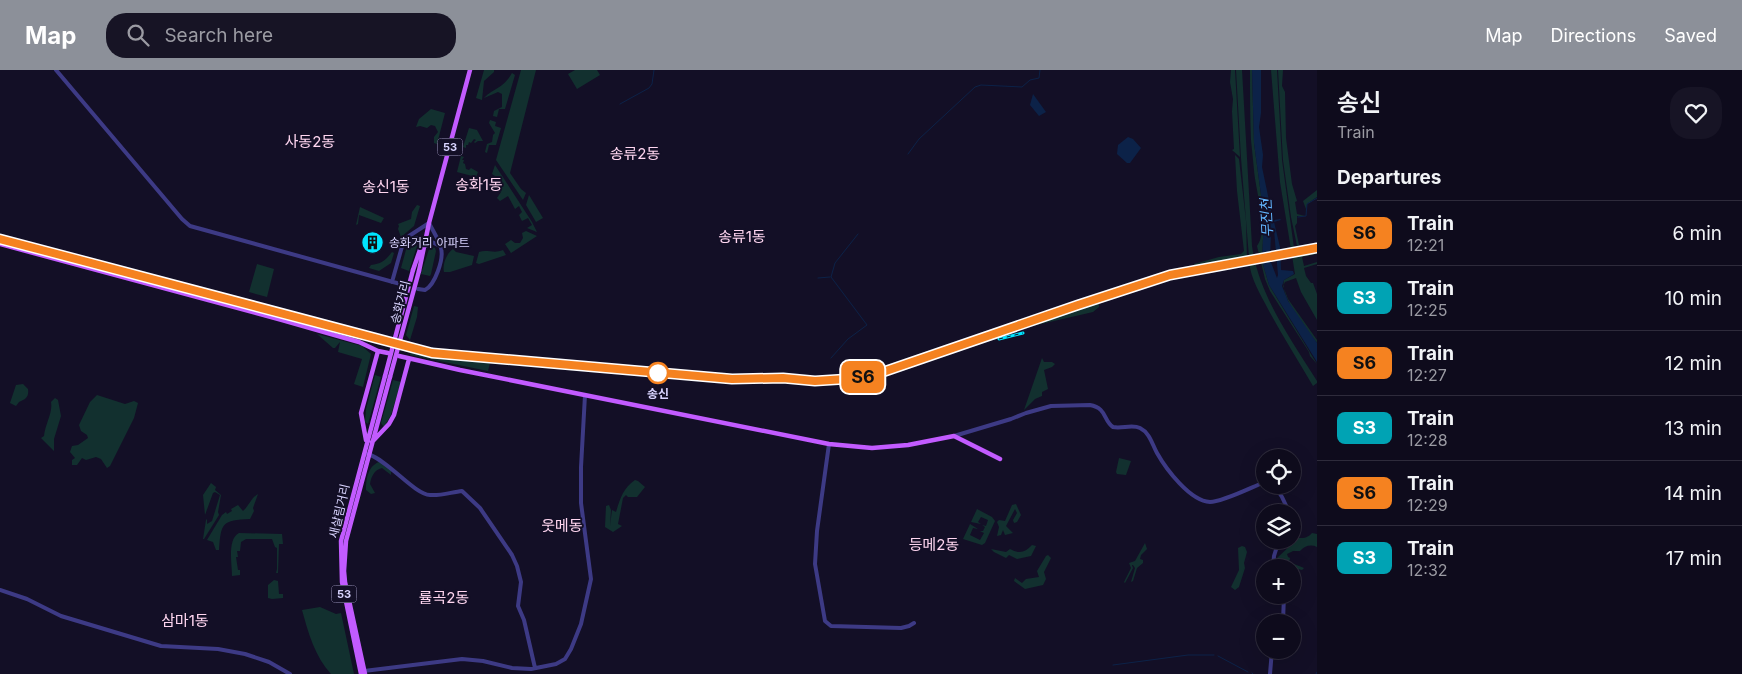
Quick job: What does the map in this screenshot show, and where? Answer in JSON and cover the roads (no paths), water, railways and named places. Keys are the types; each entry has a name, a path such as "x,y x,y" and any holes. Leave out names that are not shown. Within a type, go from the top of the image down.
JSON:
{"main road":[{"name":"송화거리","path":"369,442 470,70"},
{"path":"0,244 359,342 378,351 388,353"},
{"path":"378,351 361,413 369,442 385,430 394,415 409,359"},
{"path":"399,356 829,444 872,448 908,445 954,436 1000,460"},
{"path":"363,424 385,430"},
{"name":"새살림거리","path":"364,673 344,571 346,541 369,442"}],"street":[{"path":"56,70 182,219 190,226 404,285"},
{"path":"392,282 402,244 409,236 429,223 441,248 442,255 432,285 425,290 418,289"},
{"path":"402,244 414,238 419,240 423,247 432,242 441,248"},
{"path":"364,673 462,659 533,670 560,663 569,654 582,624 589,591 590,569 581,503 585,395"},
{"path":"954,436 1012,419 1026,412 1051,406 1093,406 1102,410 1113,428 1135,426 1144,431 1151,439 1164,463 1186,490 1198,498 1212,501 1256,485"},
{"path":"829,444 817,531 815,564 825,621 831,626 901,628 914,623"},
{"path":"366,454 378,457 420,492 437,495 462,491 480,508 517,566 521,582 518,606 526,628 533,670"},
{"path":"0,590 27,599 61,616 161,646 224,650 245,654 269,662 290,674"},
{"path":"1270,674 1271,659"}],"water":[{"name":"무진천","path":"1252,70 1261,70 1261,113 1259,127 1263,155 1262,167 1274,220 1281,220 1274,222 1280,247 1281,270 1293,271 1294,274 1284,280 1282,286 1288,301 1317,343 1317,362 1269,285 1262,261 1264,217 1254,143","holes":["1274,230 1277,278 1270,260 1271,233"]},
{"path":"1033,94 1046,112 1039,116 1030,105"},
{"path":"1128,137 1133,139 1141,148 1130,163 1127,163 1117,154 1118,145"}],"waterway":[{"path":"620,104 649,88 652,84 654,70"},
{"path":"908,154 919,139 975,87 981,85 1022,87 1030,80 1039,78 1040,70"},
{"path":"1298,217 1306,216 1307,204 1317,198"},
{"path":"831,358 848,339 867,325 831,277 835,263 858,234"},
{"path":"818,278 830,277"},
{"path":"1113,665 1188,655 1214,655"},
{"path":"1218,656 1248,672"}],"railway":[{"path":"0,239 432,353 732,379 783,378 815,381 847,379 883,372 1170,275 1317,248"},
{"path":"999,339 1023,333"}],"train":[{"name":"S6","path":"0,239 432,353 732,379 783,378 815,381 864,377 883,372 1170,275 1317,248"}],"place":[{"name":"송화거리 아파트","path":"373,242"},
{"name":"송신","path":"658,373"}],"district":[{"name":"사동2동","path":"310,141"},
{"name":"송류2동","path":"635,153"},
{"name":"송화1동","path":"479,184"},
{"name":"송신1동","path":"386,186"},
{"name":"송류1동","path":"742,236"},
{"name":"웃메동","path":"562,525"},
{"name":"등메2동","path":"934,544"},
{"name":"률곡2동","path":"444,597"},
{"name":"삼마1동","path":"185,620"}]}
